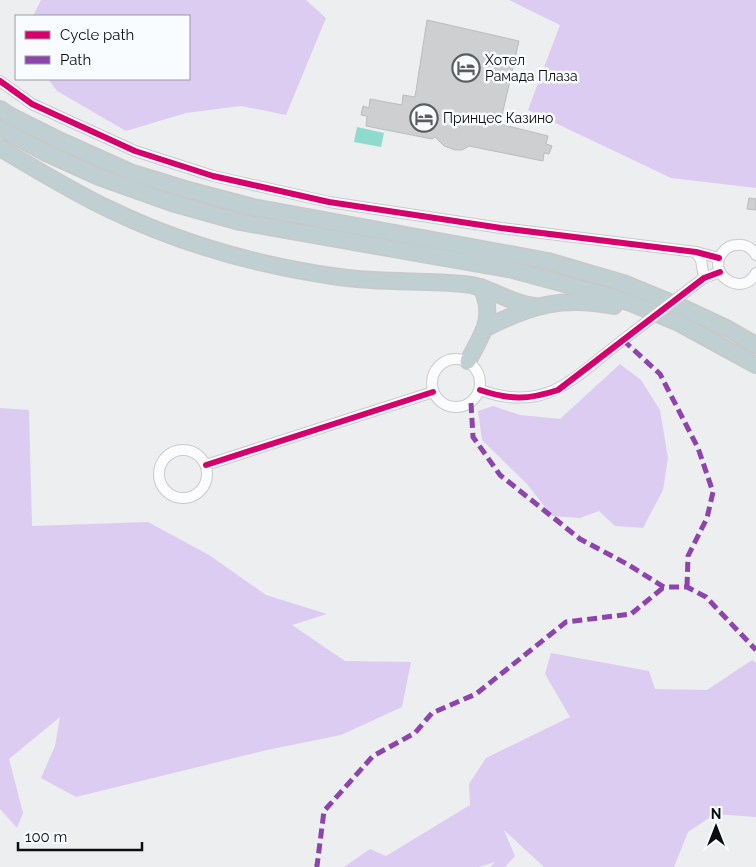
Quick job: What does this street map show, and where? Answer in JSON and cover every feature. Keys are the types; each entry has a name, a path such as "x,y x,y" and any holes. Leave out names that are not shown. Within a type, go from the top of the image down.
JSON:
{"highway":[{"path":"0,108 9,115 61,141 130,172 183,189 253,207 548,261 626,284 669,301 728,328 756,345"},
{"path":"0,128 46,153 99,177 180,205 240,222 513,270 628,302 679,322 756,366"},
{"path":"0,148 54,180 109,209 217,252 340,278 465,284 481,287 514,302 535,306"},
{"path":"468,361 486,328 487,304 481,287"},
{"path":"486,328 535,306 560,302 602,304 629,309 686,331 756,366"}],"street":[{"path":"0,81 32,104 135,152 213,176 337,203 501,228 696,252 720,258"},
{"path":"756,253 745,245 733,245 725,250 718,263 724,278 736,284 750,281 756,273"},
{"path":"696,252 701,260 704,278"},
{"path":"480,390 498,396 522,399 558,390 704,278 720,272"},
{"path":"454,358 468,361 479,374 480,390 471,403 457,407 443,404 433,392 432,377 440,364 454,358"},
{"path":"206,465 433,392"},
{"path":"189,450 196,454 206,465 208,473 206,482 196,495 188,498 172,496 160,483 159,476 163,461 174,451 189,450"}],"shaded area":[{"path":"41,0 306,0 326,18 286,115 241,106 186,113 126,131 57,91 49,80 190,80 190,15 34,15"},
{"path":"509,0 756,0 756,188 671,178 528,110 560,25"},
{"path":"357,127 384,133 381,147 354,142"},
{"path":"620,364 641,380 660,410 668,458 663,490 643,528 615,526 599,511 580,518 552,516 527,484 482,440 478,411 493,406 520,415 560,419"},
{"path":"0,408 29,410 32,526 148,522 209,555 266,595 327,614 292,625 345,661 411,662 402,707 341,735 267,750 76,797 41,778 55,746 60,717 9,759 23,813 17,828 0,809"},
{"path":"551,653 649,671 655,689 707,690 752,660 756,663 756,817 715,814 688,832 674,867 544,867 504,830 515,856 505,867 490,867 495,862 479,867 344,867 370,849 386,856 470,805 469,784 486,758 570,717 545,674"}],"building":[{"name":"Хотел Рамада Плаза","path":"427,20 519,41 500,124 548,136 546,144 552,146 549,154 544,153 543,161 469,146 462,150 455,150 444,146 435,137 432,139 366,126 367,116 361,115 363,106 369,108 370,99 402,105 403,95 415,97"},
{"path":"749,198 756,199 756,210 747,209"}],"marked path":[{"path":"623,340 660,374 698,448 713,492 707,518 688,556 687,587"},
{"path":"471,403 473,437 500,475 580,539 627,564 664,587 687,587 706,597 756,650"},
{"path":"315,867 317,866 324,811 373,756 415,733 432,713 476,694 566,622 631,614 664,587"}],"cycle path":[{"path":"0,81 32,104 135,151 213,176 329,202 501,228 696,252 719,258"},
{"path":"480,390 501,396 519,398 537,396 558,390 704,278 720,272"},
{"path":"206,465 433,392"}],"place":[{"name":"Хотел Рамада Плаза","path":"466,68"},
{"name":"Принцес Казино","path":"424,118"}]}
